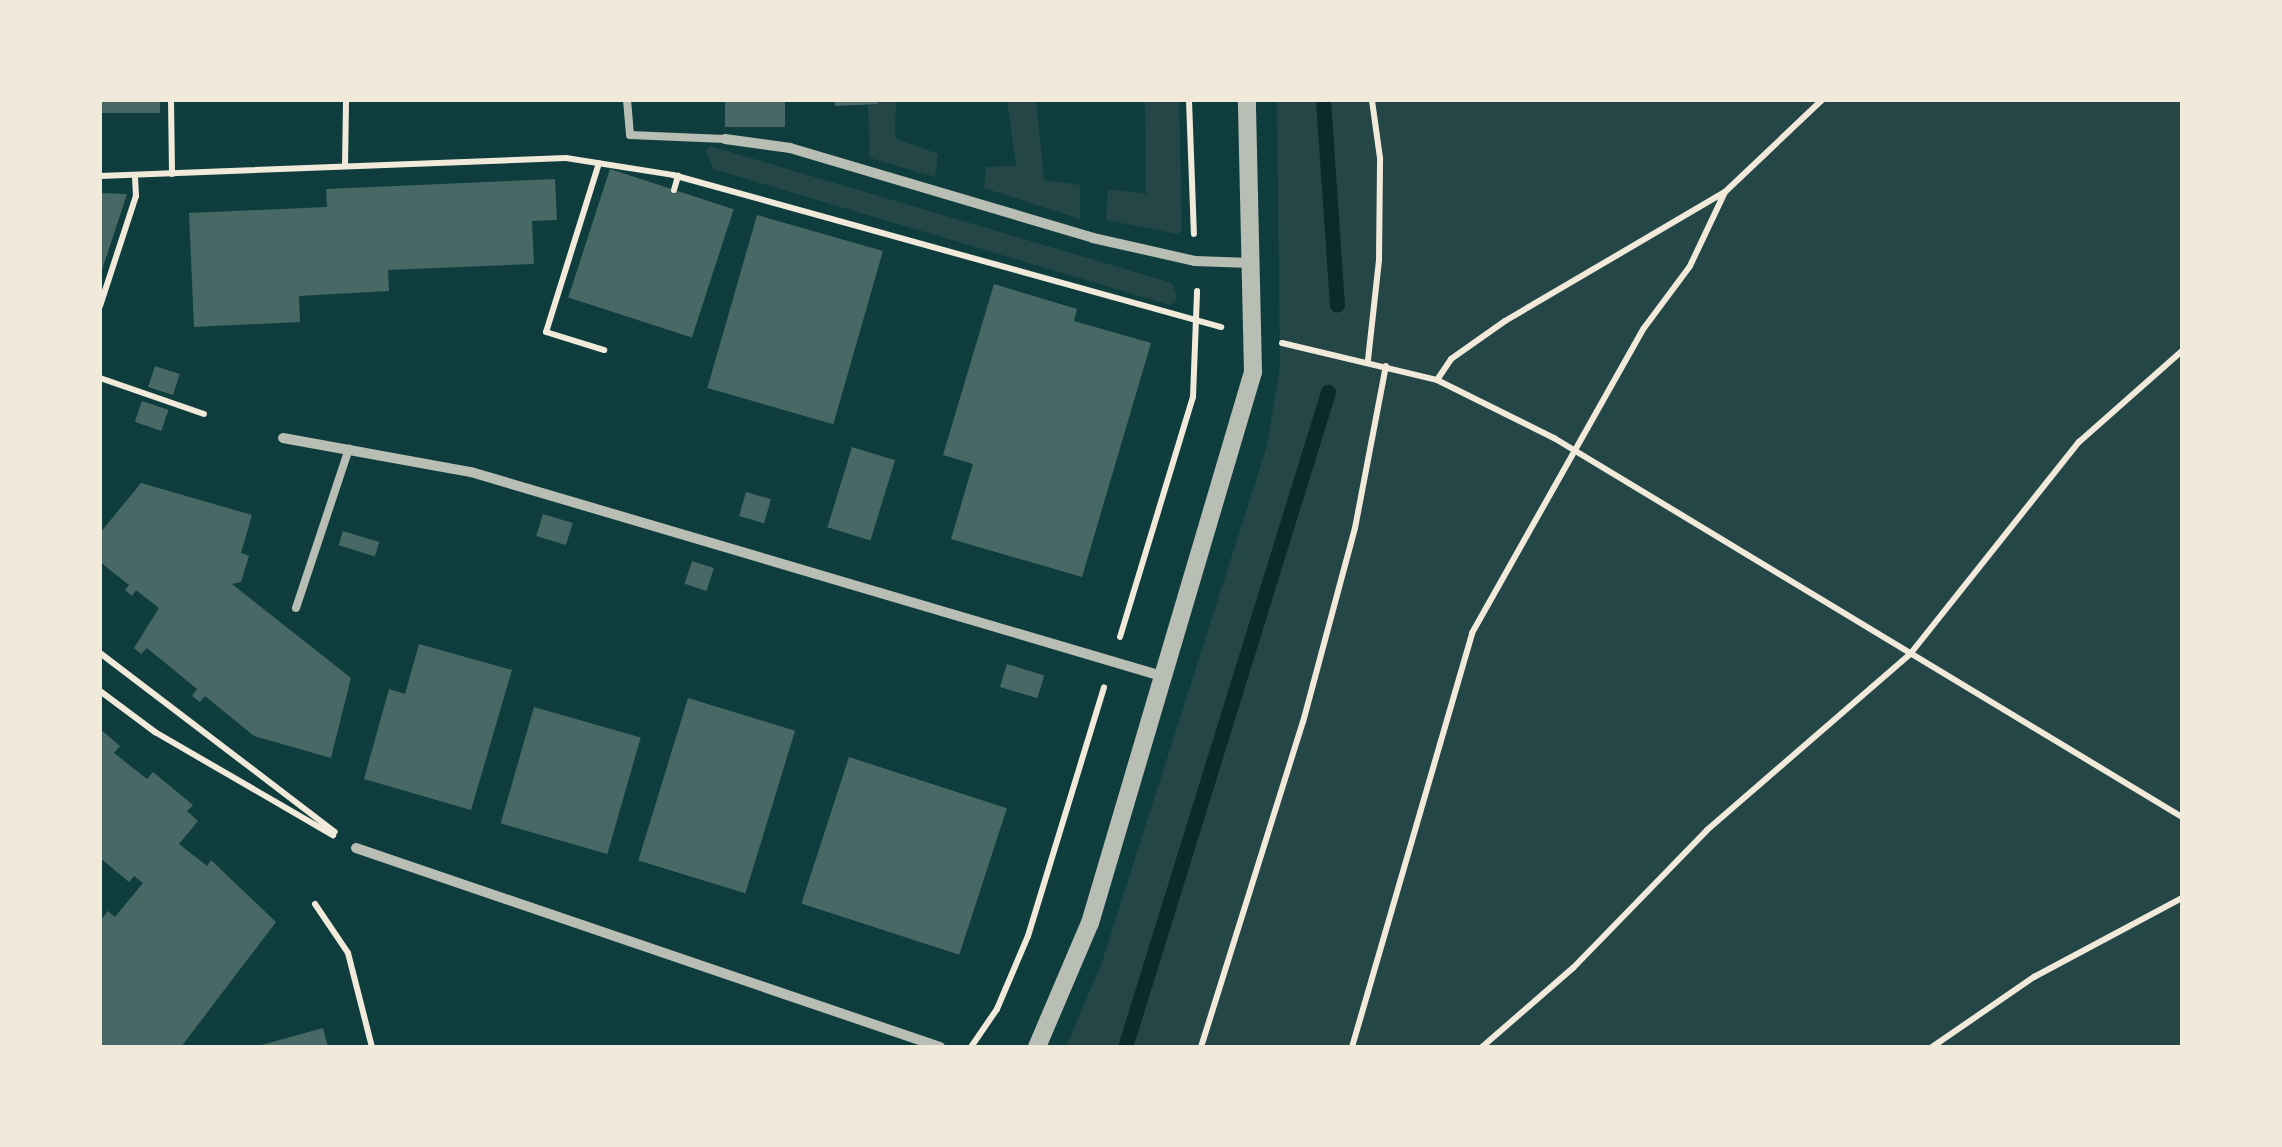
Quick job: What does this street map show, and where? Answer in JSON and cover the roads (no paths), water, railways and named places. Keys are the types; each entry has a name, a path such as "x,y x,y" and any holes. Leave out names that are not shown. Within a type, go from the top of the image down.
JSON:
{"street":[{"path":"1036,1047 1090,923 1166,677 1253,372 1248,100"},
{"path":"725,139 790,148 1093,238 1195,261 1251,263"},
{"path":"283,438 471,472 1166,677"},
{"path":"356,848 940,1047"}],"lane":[{"path":"628,100 630,136 725,139"},
{"path":"296,608 349,449"}],"waterway":[{"path":"1323,100 1337,305"},
{"path":"1125,1047 1328,392"}]}
